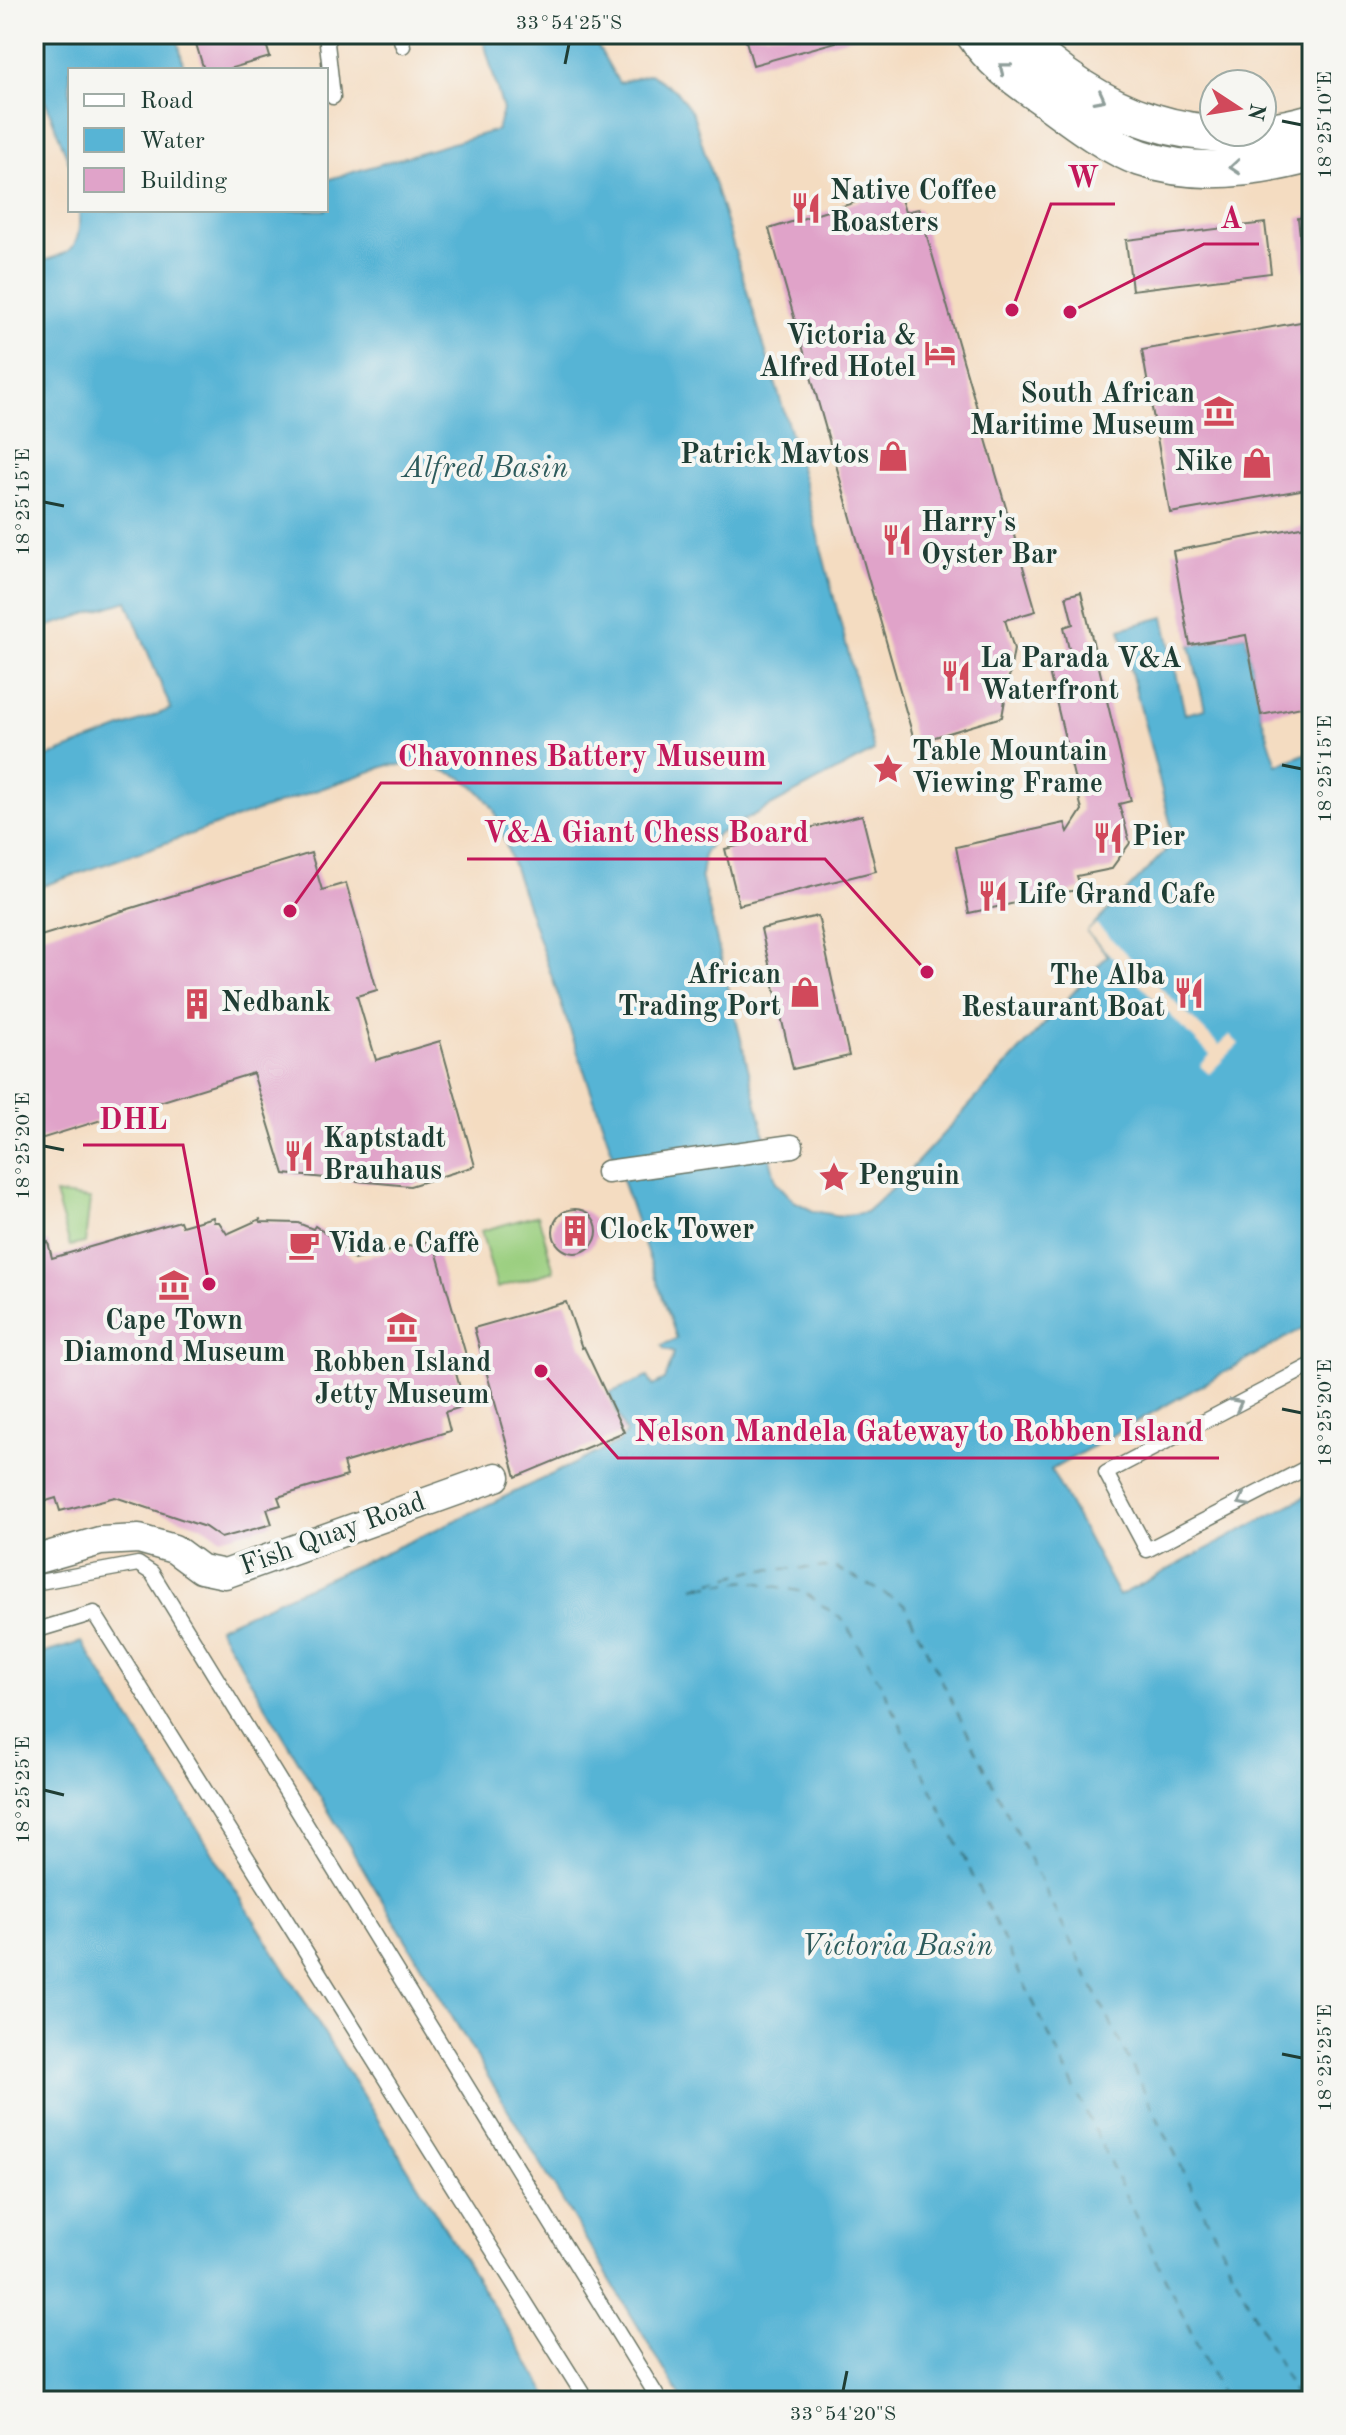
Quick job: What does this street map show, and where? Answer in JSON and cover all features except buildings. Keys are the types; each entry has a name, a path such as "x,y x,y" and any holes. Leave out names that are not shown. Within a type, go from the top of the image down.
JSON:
{"street":[{"path":"974,34 995,62 1081,126 1140,158 1196,170 1258,166 1312,154"},
{"path":"1015,34 1035,55 1076,84 1152,123 1205,134 1249,134 1284,130 1312,122"},
{"path":"607,1172 792,1146"},
{"name":"Fish Quay Road","path":"34,1560 100,1541 139,1539 174,1549 201,1569 225,1574 496,1477"}],"lane":[{"path":"326,34 333,97"},
{"path":"1312,1365 1106,1473 1147,1550 1312,1465"},
{"path":"34,1583 138,1564 152,1573 660,2401"},
{"path":"34,1631 94,1613 587,2401"}],"green space":[{"path":"55,1194 90,1199 85,1243 70,1246"},
{"path":"538,1215 554,1271 497,1288 481,1231"}],"water":[{"path":"34,34 177,34 184,68 68,68 68,160 34,71"},
{"name":"Victoria Basin","path":"474,34 591,34 619,83 650,74 676,91 693,114 793,441 874,751 716,835 704,854 701,876 776,1182 794,1201 813,1211 841,1216 866,1212 896,1185 1108,955 1087,932 1175,841 1120,629 1164,617 1185,714 1205,709 1190,645 1246,635 1261,715 1277,765 1312,751 1312,1323 1051,1470 1119,1596 1312,1493 1312,2401 683,2401 218,1627 422,1536 618,1443 626,1433 609,1393 648,1377 653,1386 665,1380 674,1353 662,1345 677,1339 494,810 473,785 449,772 389,765 34,889 34,762 171,709 127,601 34,631 34,264 71,248 78,234 79,212 328,212 328,179 497,130 503,110 482,35"},
{"path":"82,1642 552,2401 34,2401 34,1656"}],"pier":[{"path":"1096,924 1219,1045 1230,1035 1239,1044 1209,1074 1200,1066 1210,1055 1087,932"}],"ferry route":[{"path":"694,1587 754,1570 835,1567 904,1604 1297,2401"},
{"path":"701,1586 749,1581 804,1592 844,1621 881,1684 1224,2401"}],"place":[{"name":"Native Coffee Roasters","path":"806,208"},
{"name":"W","path":"1012,310"},
{"name":"A","path":"1070,312"},
{"name":"Victoria & Alfred Hotel","path":"940,353"},
{"name":"South African Maritime Museum","path":"1219,411"},
{"name":"Patrick Mavtos","path":"893,456"},
{"name":"Nike","path":"1257,463"},
{"name":"Harry's Oyster Bar","path":"897,540"},
{"name":"La Parada V&A Waterfront","path":"956,676"},
{"name":"Table Mountain Viewing Frame","path":"888,769"},
{"name":"Pier","path":"1108,838"},
{"name":"Life Grand Cafe","path":"993,896"},
{"name":"Chavonnes Battery Museum","path":"290,911"},
{"name":"V&A Giant Chess Board","path":"927,972"},
{"name":"African Trading Port","path":"805,992"},
{"name":"The Alba Restaurant Boat","path":"1189,993"},
{"name":"Nedbank","path":"197,1004"},
{"name":"Kaptstadt Brauhaus","path":"299,1156"},
{"name":"Penguin","path":"834,1177"},
{"name":"Clock Tower","path":"575,1231"},
{"name":"Vida e Caffè","path":"304,1245"},
{"name":"DHL","path":"209,1284"},
{"name":"Cape Town Diamond Museum","path":"174,1285"},
{"name":"Robben Island Jetty Museum","path":"402,1327"},
{"name":"Nelson Mandela Gateway to Robben Island","path":"541,1371"}],"water label":[{"name":"Alfred Basin","path":"485,469"}]}
